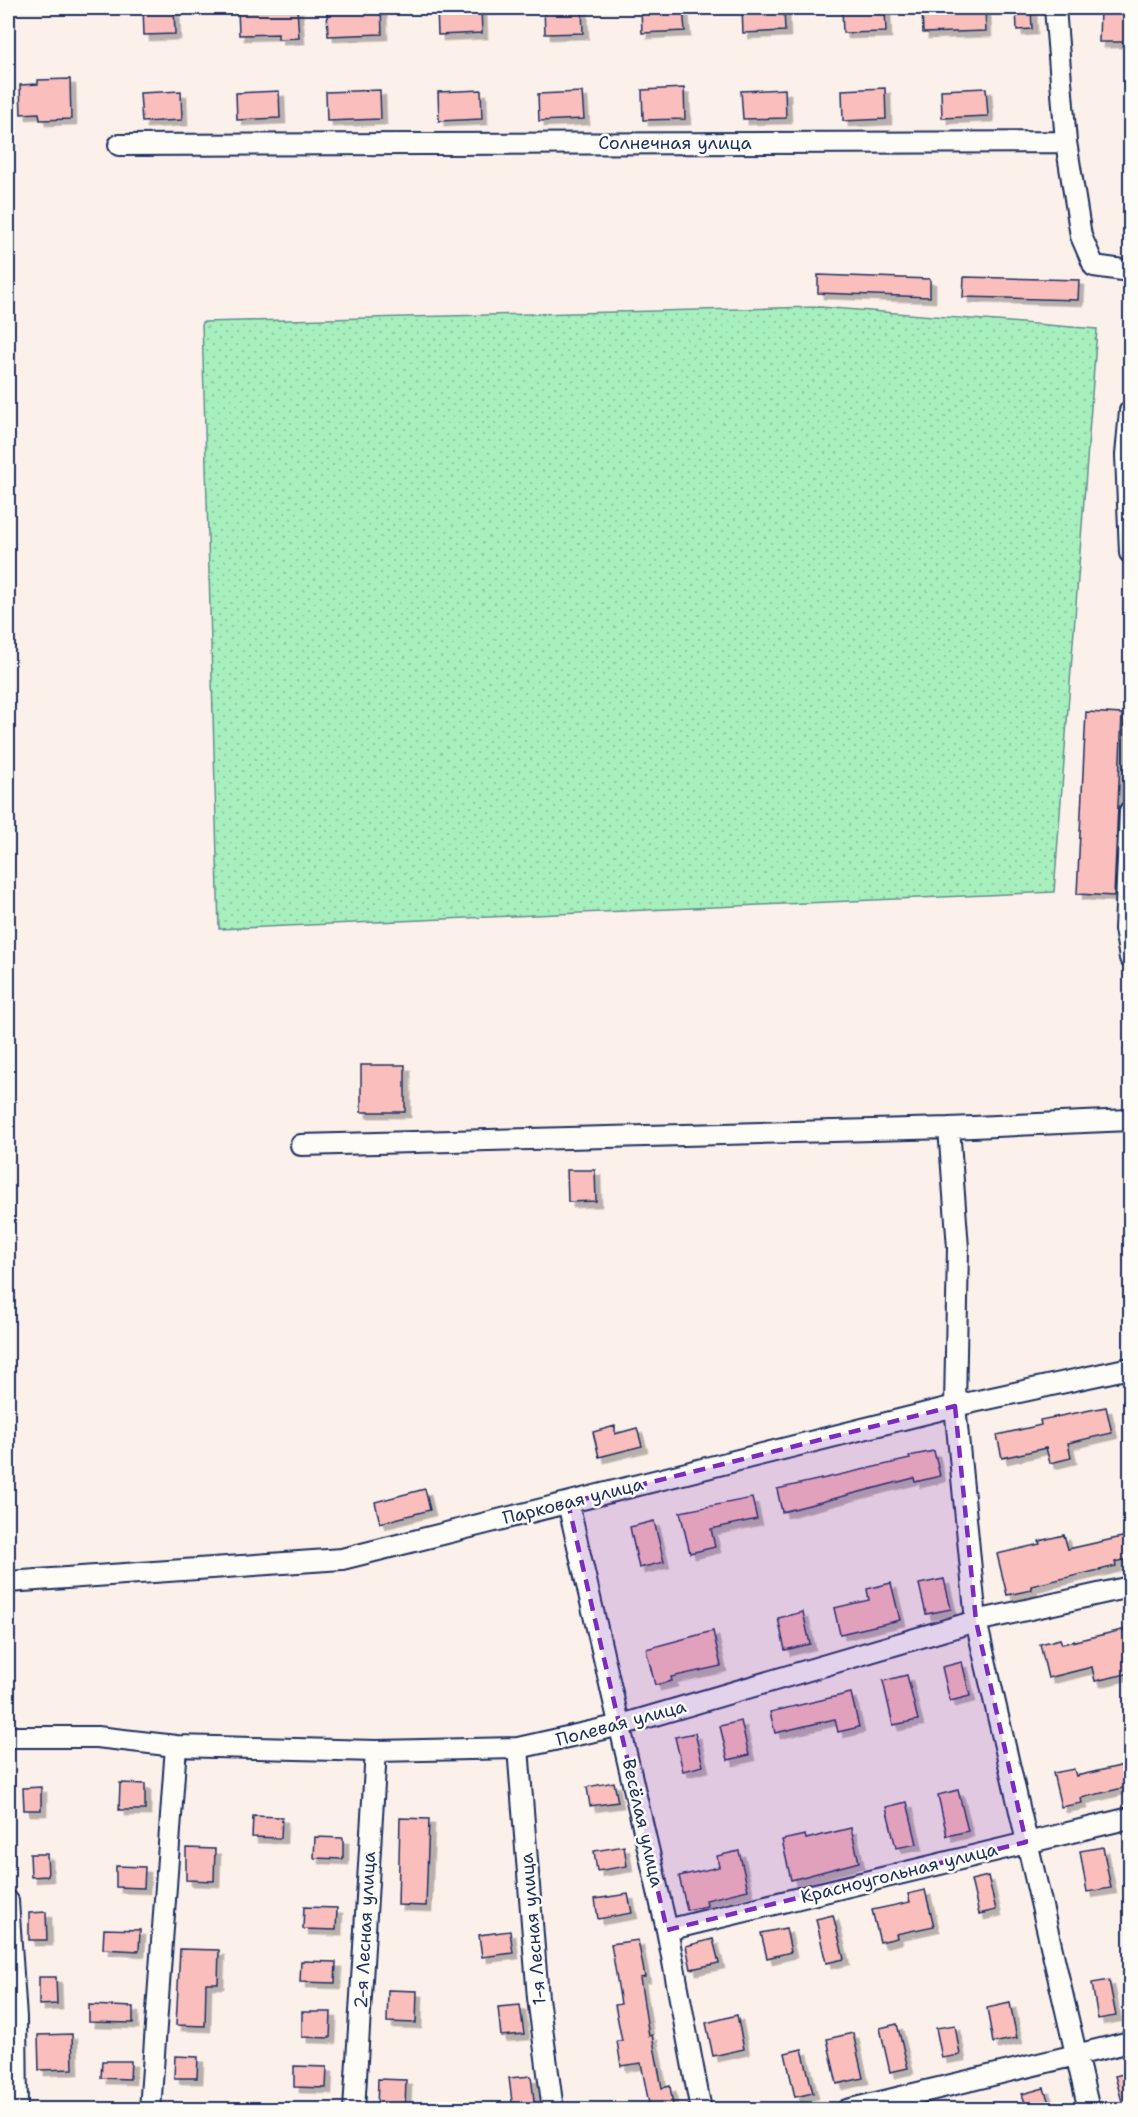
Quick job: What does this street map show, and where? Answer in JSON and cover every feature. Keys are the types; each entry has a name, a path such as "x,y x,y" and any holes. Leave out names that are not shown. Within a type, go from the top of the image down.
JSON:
{"street":[{"path":"1055,8 1066,142 1081,236 1095,266 1131,272"},
{"name":"Солнечная улица","path":"119,145 1066,142"},
{"path":"1131,411 1126,455 1131,554"},
{"path":"1131,811 1125,929 1131,958"},
{"path":"302,1145 949,1128 1131,1120"},
{"path":"949,1128 958,1248 954,1406 976,1621 1089,2109"},
{"name":"Парковая улица","path":"8,1582 342,1559 954,1406 1131,1368"},
{"name":"Весёлая улица","path":"568,1503 667,1930 700,2109"},
{"name":"Полевая улица","path":"8,1737 97,1737 176,1746 376,1751 518,1748 621,1725 976,1621 1131,1587"},
{"path":"150,2109 176,1746"},
{"name":"1-я Лесная улица","path":"518,1748 538,1998 553,2109"},
{"name":"2-я Лесная улица","path":"354,2109 376,1751"},
{"name":"Красноугольная улица","path":"667,1930 1131,1818"},
{"path":"8,1900 16,2018 17,2109"},
{"path":"847,2109 1131,2042"}],"highlighted area":[{"path":"955,1406 976,1621 1026,1842 667,1930 568,1503"}],"green space":[{"path":"820,307 1097,329 1054,892 219,929 202,322"}],"building":[{"path":"143,8 174,8 175,34 144,35"},
{"path":"238,8 297,8 299,38 278,39 278,34 239,35"},
{"path":"327,8 381,8 382,34 328,36"},
{"path":"437,8 481,8 482,33 438,35"},
{"path":"544,8 582,8 583,33 545,34"},
{"path":"641,8 683,8 685,31 642,33"},
{"path":"742,8 784,8 785,31 743,33"},
{"path":"842,8 885,8 886,32 843,33"},
{"path":"922,8 985,8 986,31 923,33"},
{"path":"1016,8 1031,8 1032,29 1017,30"},
{"path":"1100,8 1131,8 1131,42 1099,42"},
{"path":"70,79 71,119 40,120 39,113 21,114 20,85 38,84 38,80"},
{"path":"684,88 685,119 643,120 642,90"},
{"path":"885,88 886,119 843,121 842,90"},
{"path":"986,88 988,116 942,118 941,90"},
{"path":"785,89 786,118 743,119 741,91"},
{"path":"380,90 381,119 327,121 326,92"},
{"path":"481,90 482,119 439,121 438,92"},
{"path":"181,91 182,120 142,122 140,93"},
{"path":"279,91 280,118 237,120 236,93"},
{"path":"582,92 584,119 539,121 538,94"},
{"path":"818,275 930,279 930,297 818,293"},
{"path":"964,277 1079,280 1078,300 963,297"},
{"path":"1086,712 1122,714 1114,896 1077,894"},
{"path":"361,1065 405,1065 405,1112 361,1112"},
{"path":"567,1170 595,1170 596,1201 568,1202"},
{"path":"1106,1407 1112,1433 1068,1443 1071,1458 1050,1463 1046,1448 1002,1458 997,1435 1041,1425 1040,1420"},
{"path":"615,1426 615,1434 637,1428 642,1446 599,1457 593,1432"},
{"path":"934,1451 940,1476 915,1482 914,1478 782,1512 777,1489 910,1459 909,1456"},
{"path":"425,1489 430,1510 380,1523 375,1502"},
{"path":"752,1498 757,1519 711,1529 715,1547 690,1553 680,1512"},
{"path":"654,1521 664,1562 639,1568 630,1527"},
{"path":"1064,1535 1068,1549 1131,1535 1131,1558 1115,1562 1116,1566 1031,1586 1032,1590 1007,1595 997,1554 1040,1544 1039,1541"},
{"path":"944,1579 951,1609 926,1614 919,1584"},
{"path":"891,1583 900,1620 840,1634 834,1608 869,1600 867,1589"},
{"path":"803,1612 810,1644 785,1650 778,1618"},
{"path":"1131,1628 1131,1673 1095,1681 1092,1667 1048,1678 1040,1644 1060,1639 1062,1644"},
{"path":"713,1631 721,1666 671,1677 672,1681 655,1685 646,1649"},
{"path":"962,1662 970,1696 950,1701 942,1667"},
{"path":"907,1675 918,1720 893,1725 883,1681"},
{"path":"851,1693 859,1727 838,1732 835,1719 775,1733 770,1712"},
{"path":"741,1721 749,1755 728,1760 720,1726"},
{"path":"695,1733 703,1766 683,1771 675,1737"},
{"path":"1129,1764 1131,1786 1081,1798 1082,1803 1061,1807 1053,1773 1074,1769 1076,1776"},
{"path":"614,1782 618,1802 590,1806 587,1787"},
{"path":"120,1783 145,1784 145,1810 119,1810"},
{"path":"41,1787 41,1810 24,1810 23,1788"},
{"path":"958,1790 968,1831 947,1836 938,1795"},
{"path":"907,1802 917,1844 896,1848 886,1807"},
{"path":"253,1816 282,1817 281,1838 252,1837"},
{"path":"400,1818 429,1819 426,1906 398,1905"},
{"path":"851,1828 859,1862 791,1880 782,1840 805,1835 806,1839"},
{"path":"315,1837 343,1838 343,1859 314,1858"},
{"path":"624,1846 627,1866 597,1871 594,1851"},
{"path":"1103,1847 1111,1888 1087,1892 1080,1851"},
{"path":"186,1848 215,1849 214,1881 186,1880"},
{"path":"739,1851 748,1890 706,1900 707,1906 687,1910 679,1876 719,1867 717,1856"},
{"path":"30,1854 47,1854 48,1876 31,1877"},
{"path":"116,1866 145,1867 144,1888 116,1887"},
{"path":"988,1876 996,1910 979,1914 971,1880"},
{"path":"925,1890 934,1926 896,1934 897,1938 880,1942 872,1910 910,1902 908,1894"},
{"path":"628,1894 632,1913 598,1919 595,1899"},
{"path":"304,1907 337,1908 336,1930 303,1929"},
{"path":"46,1912 47,1940 29,1940 29,1913"},
{"path":"833,1915 844,1959 826,1963 816,1919"},
{"path":"786,1928 791,1952 767,1958 761,1933"},
{"path":"104,1929 140,1930 139,1951 103,1949"},
{"path":"510,1931 513,1953 482,1957 479,1935"},
{"path":"713,1939 719,1963 691,1969 686,1946"},
{"path":"638,1940 645,1977 640,1978 649,2036 652,2035 662,2088 670,2086 673,2106 650,2109 641,2063 621,2066 617,2041 622,2041 615,2005 621,2004 611,1944"},
{"path":"180,1949 219,1950 218,1983 206,1983 205,2026 176,2025"},
{"path":"301,1961 336,1962 335,1983 300,1982"},
{"path":"39,1977 56,1977 57,2004 39,2005"},
{"path":"1109,1980 1116,2016 1098,2019 1092,1983"},
{"path":"388,1990 417,1991 416,2023 387,2022"},
{"path":"1010,2003 1017,2038 993,2043 987,2008"},
{"path":"89,2005 133,2007 133,2023 89,2022"},
{"path":"520,2005 524,2034 501,2036 498,2007"},
{"path":"302,2012 331,2012 330,2038 302,2037"},
{"path":"737,2015 744,2049 713,2056 706,2023"},
{"path":"897,2024 908,2068 890,2072 880,2028"},
{"path":"955,2025 960,2055 942,2058 936,2028"},
{"path":"853,2033 863,2078 837,2084 827,2039"},
{"path":"72,2034 73,2069 39,2070 38,2035"},
{"path":"802,2049 813,2093 795,2097 785,2053"},
{"path":"175,2056 198,2057 197,2078 174,2078"},
{"path":"102,2061 131,2061 130,2079 101,2078"},
{"path":"294,2066 327,2067 326,2088 294,2087"},
{"path":"1131,2072 1131,2109 1124,2109 1115,2076"},
{"path":"531,2076 535,2109 513,2109 509,2078"},
{"path":"378,2079 406,2080 405,2109 377,2109"},
{"path":"1044,2088 1051,2109 1027,2109 1022,2094"}]}
